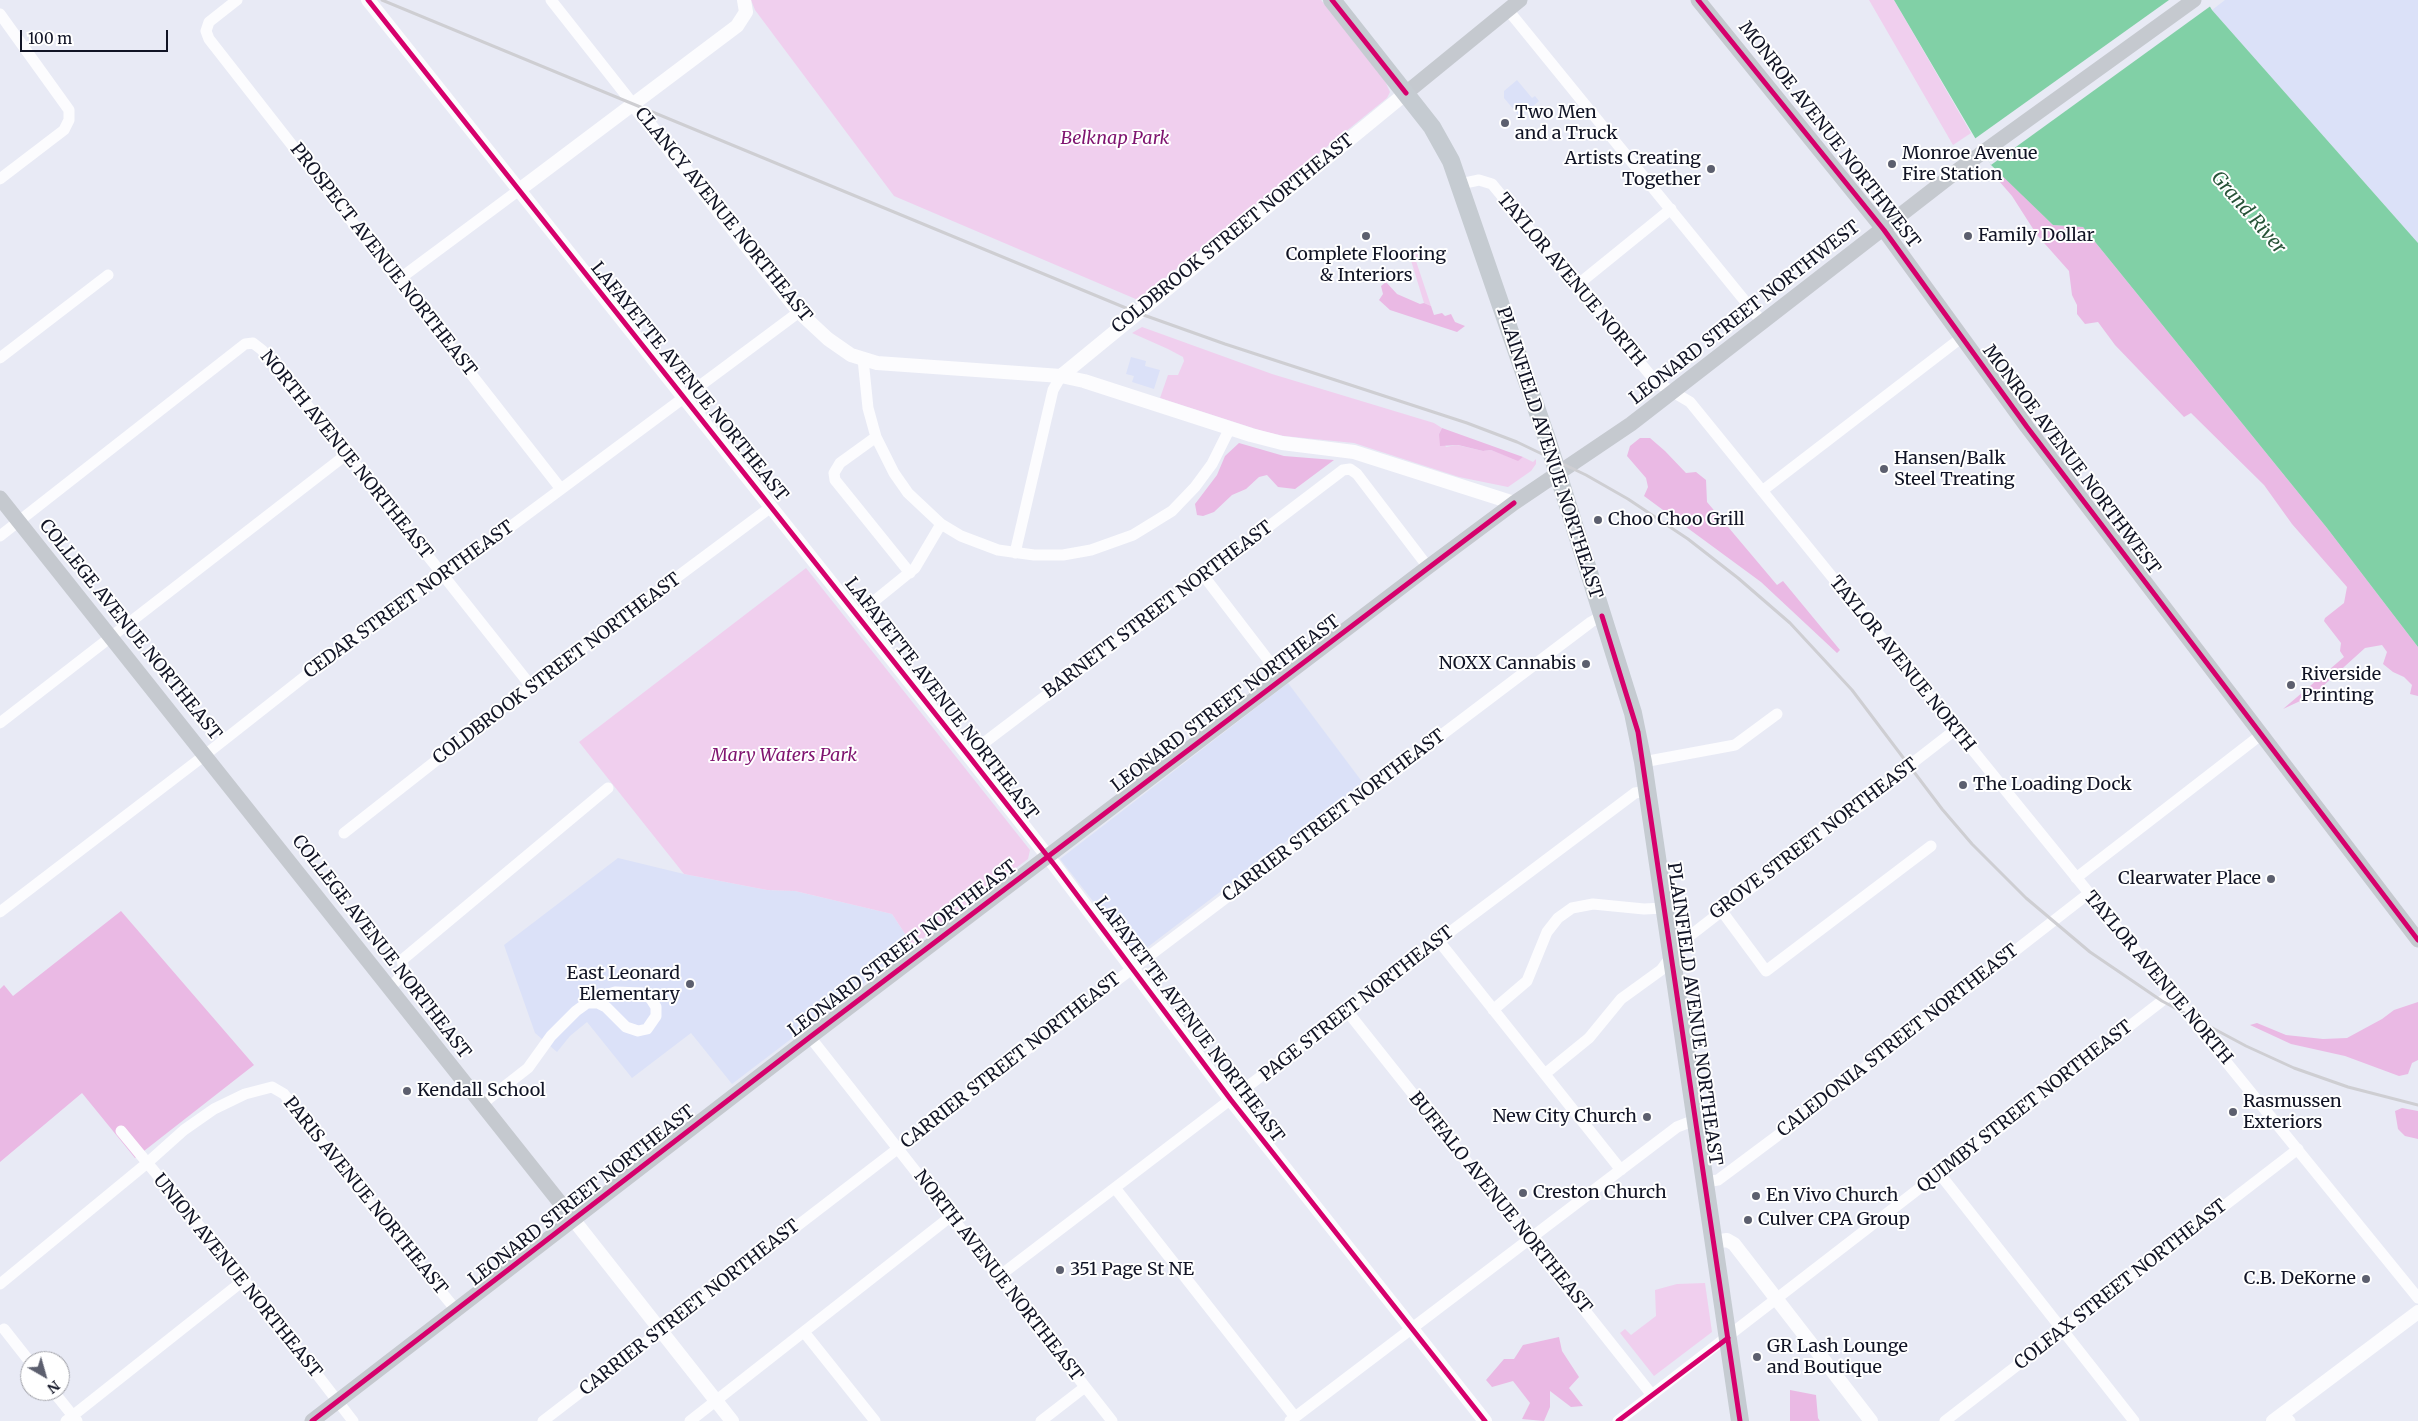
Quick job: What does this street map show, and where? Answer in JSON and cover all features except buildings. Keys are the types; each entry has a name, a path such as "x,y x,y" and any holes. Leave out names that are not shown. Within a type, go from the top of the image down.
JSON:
{"main road":[{"name":"PLAINFIELD AVENUE NORTHEAST","path":"1332,0 1406,92 1443,143 1460,184 1559,474 1633,712 1643,762 1740,1421"},
{"name":"MONROE AVENUE NORTHWEST","path":"1698,0 1884,230 1961,338 2418,940"},
{"name":"LEONARD STREET NORTHWEST","path":"1559,474 1608,441 1673,392 1982,152 2194,0"},
{"path":"1406,92 1514,5"},
{"name":"LEONARD STREET NORTHEAST","path":"312,1421 810,1037 1428,567 1514,503 1559,474"},
{"name":"COLLEGE AVENUE NORTHEAST","path":"0,498 573,1219"}],"street":[{"name":"PROSPECT AVENUE NORTHEAST","path":"237,0 209,22 206,31 209,39 561,489"},
{"name":"LAFAYETTE AVENUE NORTHEAST","path":"368,0 968,755 1048,857 1231,1100 1485,1421"},
{"name":"CLANCY AVENUE NORTHEAST","path":"551,0 799,312 839,348 877,363 1061,376 1084,381 1282,443 1354,452 1514,503"},
{"path":"1514,5 1671,209 1762,322"},
{"path":"398,280 737,26 745,6"},
{"path":"0,14 69,110 69,120 64,130 0,179"},
{"name":"COLDBROOK STREET NORTHEAST","path":"1061,376 1406,92"},
{"name":"TAYLOR AVENUE NORTH","path":"1460,184 1479,180 1492,184 1656,382 1690,402 2418,1298"},
{"path":"1576,286 1671,209"},
{"path":"0,358 108,275"},
{"name":"CEDAR STREET NORTHEAST","path":"0,912 205,755 379,618 444,574 561,489 799,312"},
{"path":"1762,491 1961,338"},
{"name":"NORTH AVENUE NORTHEAST","path":"19,521 245,344 253,343 262,350 347,454 531,686"},
{"path":"863,359 868,408 876,437 885,458 908,493 941,524 983,545 1015,553 1049,556 1077,553 1112,544 1147,528 1172,511 1195,487 1212,464 1230,428"},
{"path":"1015,553 1053,390 1061,376"},
{"path":"876,437 840,463 834,473 835,480 910,573"},
{"path":"0,723 347,454"},
{"name":"BARNETT STREET NORTHEAST","path":"968,755 1335,476 1350,469 1358,474 1428,567"},
{"name":"COLDBROOK STREET NORTHEAST","path":"344,833 531,686 771,506"},
{"path":"0,536 19,521"},
{"path":"857,615 910,573 920,561 941,524"},
{"path":"1203,575 1282,678"},
{"name":"CARRIER STREET NORTHEAST","path":"544,1421 1132,968 1591,622 1602,616"},
{"path":"1643,762 1735,744 1777,714"},
{"name":"GROVE STREET NORTHEAST","path":"1546,1073 1579,1048 1621,999 1661,970 1682,942 1955,730"},
{"path":"2076,878 2262,734"},
{"path":"389,988 403,974 402,960 608,788"},
{"name":"PAGE STREET NORTHEAST","path":"998,1277 1438,940 1634,793 1647,791"},
{"path":"1721,910 1766,971 1931,846"},
{"name":"CALEDONIA STREET NORTHEAST","path":"1705,1182 1718,1180 1777,1136 2088,894"},
{"path":"1493,1010 1527,981 1547,932 1558,918 1572,908 1593,904 1644,909 1664,908"},
{"path":"1438,940 1546,1073 1621,1170"},
{"path":"482,1104 528,1068 551,1036 587,1003 615,992 637,992 651,999 656,1007 656,1016 647,1029 638,1032 626,1027 606,1007 598,1003 587,1003"},
{"name":"QUIMBY STREET NORTHEAST","path":"1618,1421 1728,1338 2171,994"},
{"name":"BUFFALO AVENUE NORTHEAST","path":"1347,1011 1652,1395"},
{"name":"NORTH AVENUE NORTHEAST","path":"810,1037 1112,1421"},
{"name":"PARIS AVENUE NORTHEAST","path":"0,1284 146,1164 168,1143 214,1109 262,1088 272,1087 284,1094 364,1197 456,1310"},
{"path":"1115,1188 1292,1419 1677,1127 1695,1120"},
{"name":"UNION AVENUE NORTHEAST","path":"121,1131 146,1164 244,1280 353,1421"},
{"name":"COLFAX STREET NORTHEAST","path":"1945,1421 2298,1149"},
{"path":"1939,1173 2134,1421"},
{"path":"690,1421 950,1217"},
{"name":"COLLEGE AVENUE NORTHEAST","path":"573,1219 732,1421"},
{"path":"1713,1242 1727,1240 1734,1244 1872,1421"},
{"path":"60,1401 72,1419 244,1280"},
{"path":"2282,1418 2418,1312"},
{"path":"4,1329 21,1351"},
{"path":"804,1332 874,1421"},
{"path":"1041,1421 1085,1387"}],"shaded area":[{"path":"2225,0 2418,0 2418,243 2212,10"},
{"path":"1517,80 1532,98 1535,96 1539,101 1520,117 1504,98 1504,91"},
{"path":"1998,171 2053,225 2083,227 2327,528 2418,647 2418,696 2410,694 2412,685 2404,677 2393,672 2383,664 2387,652 2382,645 2365,648 2313,695 2283,709 2344,657 2340,651 2341,643 2324,621 2325,618 2344,603 2347,587 2292,524 2264,485 2191,413 2184,417 2115,345 2098,322 2085,324 2077,314 2077,305 2072,295 2069,271 2037,235 2012,196 1999,181"},
{"path":"1386,282 1397,294 1420,304 1424,303 1431,306 1434,315 1442,313 1445,316 1451,314 1455,322 1465,326 1457,332 1390,310 1379,300 1383,294 1381,286"},
{"path":"1131,357 1146,361 1145,366 1160,370 1154,389 1132,382 1134,376 1126,374"},
{"path":"1442,428 1523,457 1518,461 1491,450 1483,451 1458,445 1440,446 1439,434"},
{"path":"1640,438 1650,438 1686,473 1696,472 1706,480 1707,502 1777,585 1783,581 1840,650 1837,653 1761,582 1644,496 1648,487 1646,478 1627,456 1630,446"},
{"path":"1239,443 1284,456 1334,460 1295,489 1278,487 1267,475 1259,477 1246,489 1232,495 1214,512 1203,516 1197,515 1195,504 1217,475 1225,456"},
{"path":"1288,683 1363,783 1136,956 1060,859"},
{"name":"East Leonard Elementary","path":"618,858 684,874 767,890 795,891 892,914 913,946 732,1084 691,1033 632,1078 587,1022 570,1036 557,1052 535,1033 504,945"},
{"path":"121,911 254,1065 135,1158 82,1093 0,1162 0,989 4,985 13,996"},
{"path":"2418,1002 2418,1060 2412,1063 2408,1074 2399,1076 2345,1056 2291,1044 2250,1025 2257,1023 2286,1035 2323,1039 2347,1038 2382,1019 2394,1010"},
{"path":"2402,1108 2418,1111 2418,1139 2405,1136 2398,1129 2395,1111"},
{"path":"1559,1337 1562,1351 1579,1377 1569,1388 1583,1406 1571,1407 1550,1391 1550,1407 1544,1421 1522,1419 1530,1403 1513,1381 1492,1387 1486,1380 1504,1359 1514,1359 1523,1345"},
{"path":"1790,1390 1816,1395 1818,1418 1820,1421 1790,1421"}],"green space":[{"name":"Belknap Park","path":"751,0 1321,0 1385,81 1390,92 1387,98 1138,300 894,196 755,10"},
{"path":"1869,0 1894,0 1971,133 1953,145"},
{"path":"1420,248 1424,257 1416,261 1431,306 1424,303 1409,254"},
{"path":"1142,327 1272,374 1434,423 1442,428 1439,434 1446,447 1457,445 1483,451 1491,450 1518,460 1523,457 1533,462 1536,459 1536,464 1531,471 1508,487 1459,477 1354,443 1284,436 1262,431 1160,398 1168,375 1178,375 1184,361 1183,357 1132,333"},
{"name":"Mary Waters Park","path":"806,568 1030,850 1028,859 913,946 892,914 795,891 767,890 684,874 579,742"},
{"path":"1705,1283 1712,1332 1654,1376 1620,1333 1625,1329 1631,1335 1656,1316 1655,1290 1677,1284"}],"water":[{"name":"Grand River","path":"1894,0 2206,0 2212,10 2418,243 2418,647 2327,528 2083,227 2053,225 1991,165"}],"pier":[{"path":"2169,0 2209,0 2212,5 1991,165 1973,140"}],"railway":[{"path":"382,0 1138,313 1225,344 1467,423 1517,442 1586,475 1628,499 1688,539 1738,578 1790,623 1852,690 1942,809 1972,844 2026,898 2090,952 2162,1001 2246,1046 2294,1068 2348,1087 2418,1105"}],"cycle path":[{"path":"368,0 968,755 1056,867 1231,1100 1485,1421"},
{"path":"1332,0 1406,93"},
{"path":"1698,0 1884,230 2027,427 2418,940"},
{"path":"312,1421 810,1037 1514,503"},
{"path":"1602,616 1638,732 1740,1421"},
{"path":"1618,1421 1728,1338"}],"place":[{"name":"Two Men and a Truck","path":"1505,123"},
{"name":"Monroe Avenue Fire Station","path":"1892,164"},
{"name":"Artists Creating Together","path":"1711,169"},
{"name":"Complete Flooring & Interiors","path":"1366,236"},
{"name":"Family Dollar","path":"1968,236"},
{"name":"Hansen/Balk Steel Treating","path":"1884,469"},
{"name":"Choo Choo Grill","path":"1598,520"},
{"name":"NOXX Cannabis","path":"1586,664"},
{"name":"Riverside Printing","path":"2291,685"},
{"name":"The Loading Dock","path":"1963,785"},
{"name":"Clearwater Place","path":"2271,879"},
{"name":"East Leonard Elementary","path":"690,984"},
{"name":"Kendall School","path":"407,1091"},
{"name":"Rasmussen Exteriors","path":"2233,1112"},
{"name":"New City Church","path":"1647,1117"},
{"name":"Creston Church","path":"1523,1193"},
{"name":"En Vivo Church","path":"1756,1196"},
{"name":"Culver CPA Group","path":"1748,1220"},
{"name":"351 Page St NE","path":"1060,1270"},
{"name":"C.B. DeKorne","path":"2366,1279"},
{"name":"GR Lash Lounge and Boutique","path":"1757,1357"}]}
